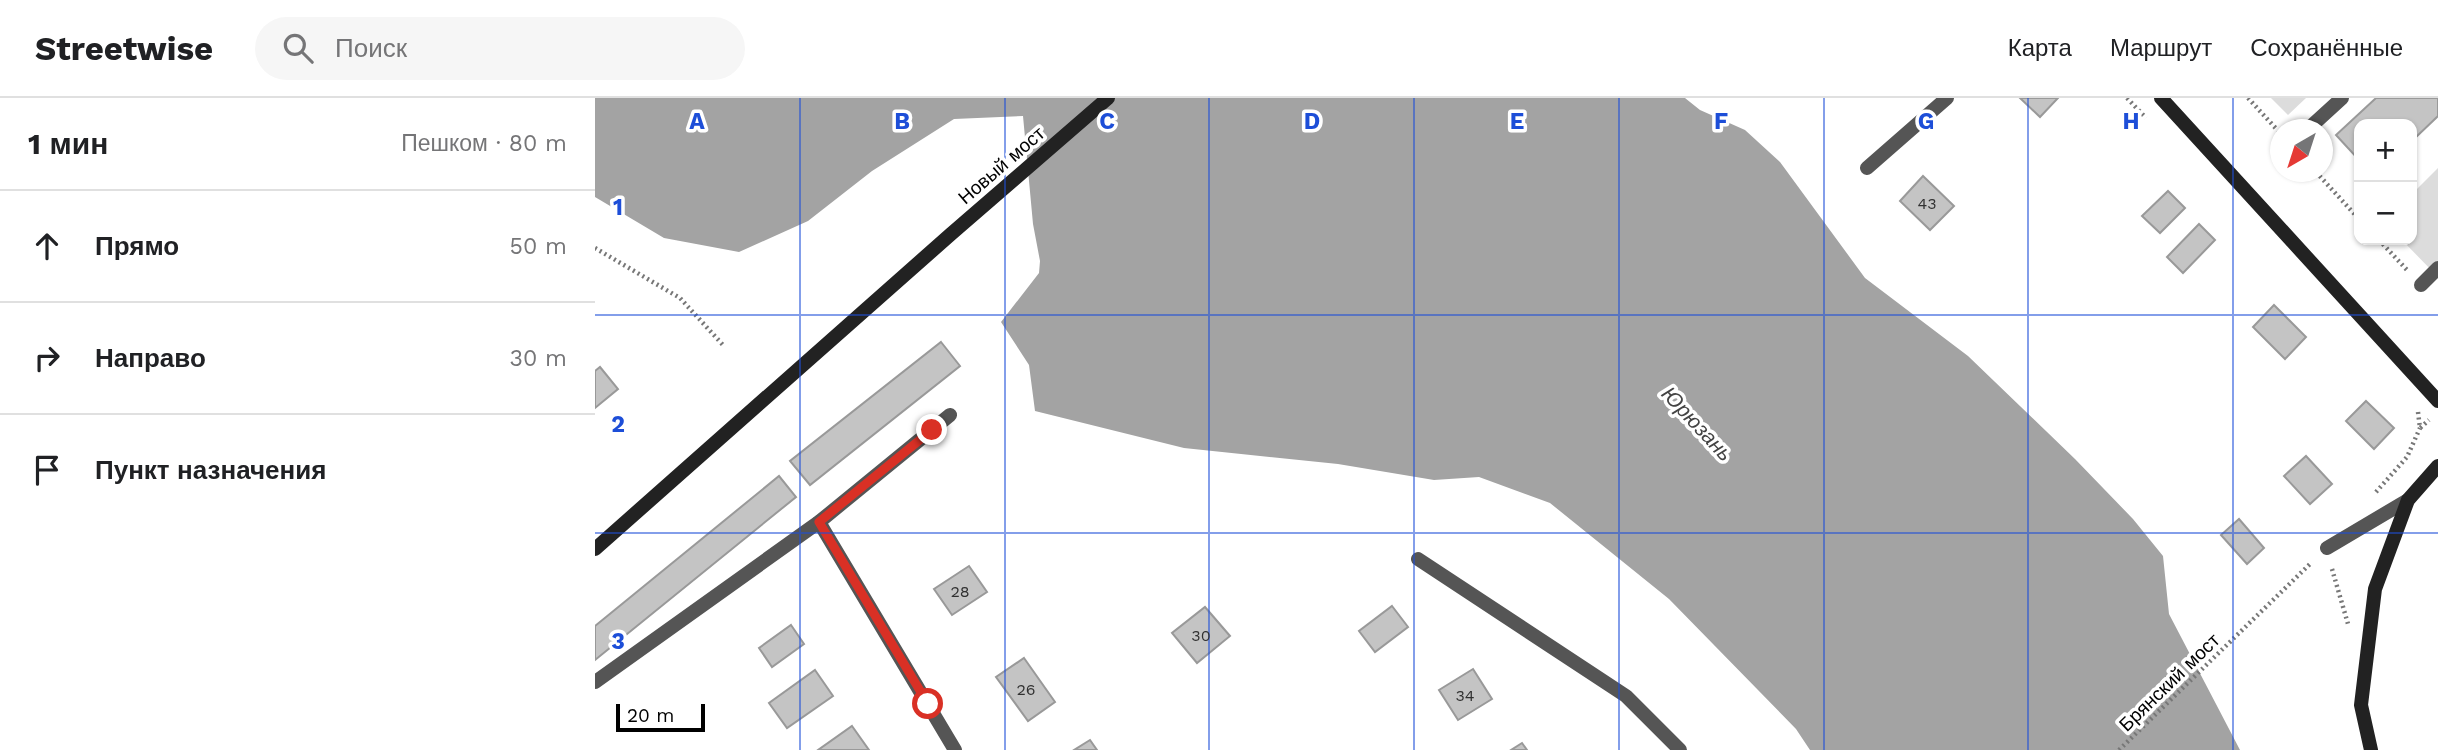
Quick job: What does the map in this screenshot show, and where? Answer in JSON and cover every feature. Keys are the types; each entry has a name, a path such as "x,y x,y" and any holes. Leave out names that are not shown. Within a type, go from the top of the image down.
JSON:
{"main road":[{"name":"Новый мост","path":"595,549 1108,98"},
{"path":"2161,98 2438,401"},
{"path":"2371,750 2361,705 2375,589 2409,500 2438,466"}],"street":[{"path":"1867,168 1947,98"},
{"path":"2319,119 2341,98"},
{"path":"2421,285 2438,268"},
{"path":"595,682 819,522 950,415"},
{"path":"2327,548 2409,500"},
{"path":"819,522 955,750"},
{"path":"1418,559 1626,696 1680,750"}],"path":[{"path":"2248,98 2270,123"},
{"path":"2325,182 2354,214"},
{"path":"595,248 680,298 723,345"},
{"name":"Брянский мост","path":"2119,750 2240,634"}],"shaded area":[{"path":"2271,98 2306,98 2288,115"},
{"path":"2438,168 2438,277 2407,245 2417,245 2417,189"}],"water":[{"name":"Юрюзань","path":"595,98 1685,98 1700,110 1745,130 1780,162 1865,278 1968,356 2133,519 2163,556 2169,614 2240,750 1810,750 1796,729 1669,599 1550,503 1479,477 1434,480 1338,464 1184,448 1035,411 1029,365 1001,322 1039,273 1040,261 1033,224 1023,116 954,119 872,171 808,221 739,252 664,238 595,197"}],"building":[{"path":"2020,98 2058,98 2040,117"},
{"path":"2376,98 2438,98 2438,116 2417,136 2417,119 2354,119 2354,155 2336,135"},
{"path":"1923,176 1954,206 1930,230 1900,201"},
{"path":"2168,191 2185,208 2160,233 2142,216"},
{"path":"2199,224 2215,240 2183,273 2167,257"},
{"path":"2274,305 2306,337 2285,359 2253,327"},
{"path":"941,342 960,366 810,485 790,461"},
{"path":"600,367 618,389 595,408 595,371"},
{"path":"2366,401 2394,428 2374,449 2346,421"},
{"path":"2306,456 2332,484 2310,504 2284,476"},
{"path":"779,476 796,497 595,660 595,626"},
{"path":"2239,519 2264,548 2247,564 2221,535"},
{"path":"969,566 987,592 952,615 934,589"},
{"path":"1392,606 1408,627 1375,652 1359,631"},
{"path":"1205,607 1230,636 1197,663 1172,633"},
{"path":"791,625 804,644 772,667 759,648"},
{"path":"1024,658 1055,702 1028,721 996,677"},
{"path":"1473,669 1492,699 1458,720 1439,690"},
{"path":"815,670 833,696 787,728 769,703"},
{"path":"852,726 869,750 818,750"},
{"path":"1090,740 1097,750 1074,750"},
{"path":"1522,743 1527,750 1511,750"}],"route":[{"path":"928,704 819,522 932,430"}]}
